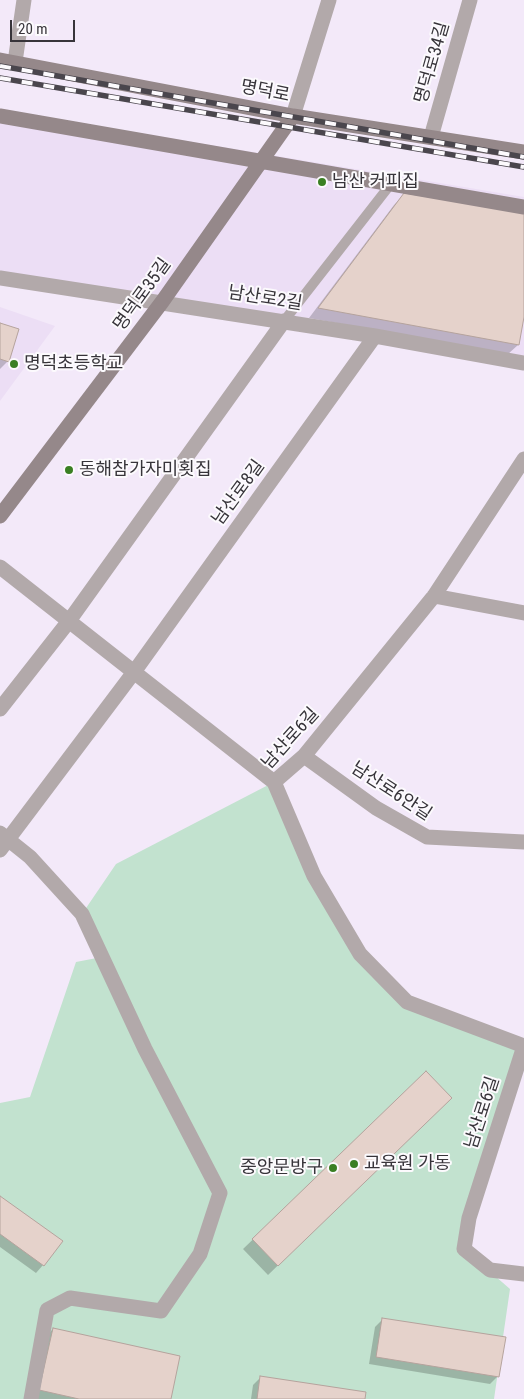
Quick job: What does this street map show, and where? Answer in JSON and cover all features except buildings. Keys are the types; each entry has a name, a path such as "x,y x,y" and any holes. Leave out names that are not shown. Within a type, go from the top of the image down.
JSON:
{"main road":[{"name":"명덕로","path":"7,61 293,116 524,152"},
{"path":"0,116 260,163 524,207"},
{"name":"명덕로35길","path":"0,516 162,302 293,116"}],"street":[{"path":"7,61 24,0"},
{"path":"293,116 329,0"},
{"name":"명덕로34길","path":"431,137 470,0"},
{"name":"남산로2길","path":"0,278 284,321 524,363"},
{"path":"0,709 69,621 284,321"},
{"name":"남산로8길","path":"3,841 134,672 375,336"},
{"name":"남산로6길","path":"524,459 434,596 304,756 274,782 314,876 360,954 407,1002 524,1046 469,1218 464,1250 490,1270 524,1274"},
{"path":"0,566 274,782"},
{"path":"434,596 524,613"},
{"name":"남산로6안길","path":"304,756 376,808 427,837 524,842"},
{"path":"3,841 30,857 82,914 145,1049 220,1193 200,1254 161,1311 70,1298 47,1310 31,1399"}],"lane":[{"path":"284,321 390,184"}],"shaded area":[{"path":"0,110 524,197 524,363 0,279"},
{"name":"명덕초등학교","path":"0,307 55,326 0,401"}],"green space":[{"path":"274,782 360,954 407,1002 524,1046 464,1249 510,1289 494,1399 0,1399 0,1103 30,1097 76,962 102,957 82,914 116,864"}],"railway":[{"path":"0,66 524,157"},
{"path":"0,78 524,167"}],"place":[{"name":"남산 커피집","path":"322,182"},
{"name":"명덕초등학교","path":"14,364"},
{"name":"동해참가자미횟집","path":"69,470"},
{"name":"교육원 가동","path":"354,1164"},
{"name":"중앙문방구","path":"333,1168"}]}
